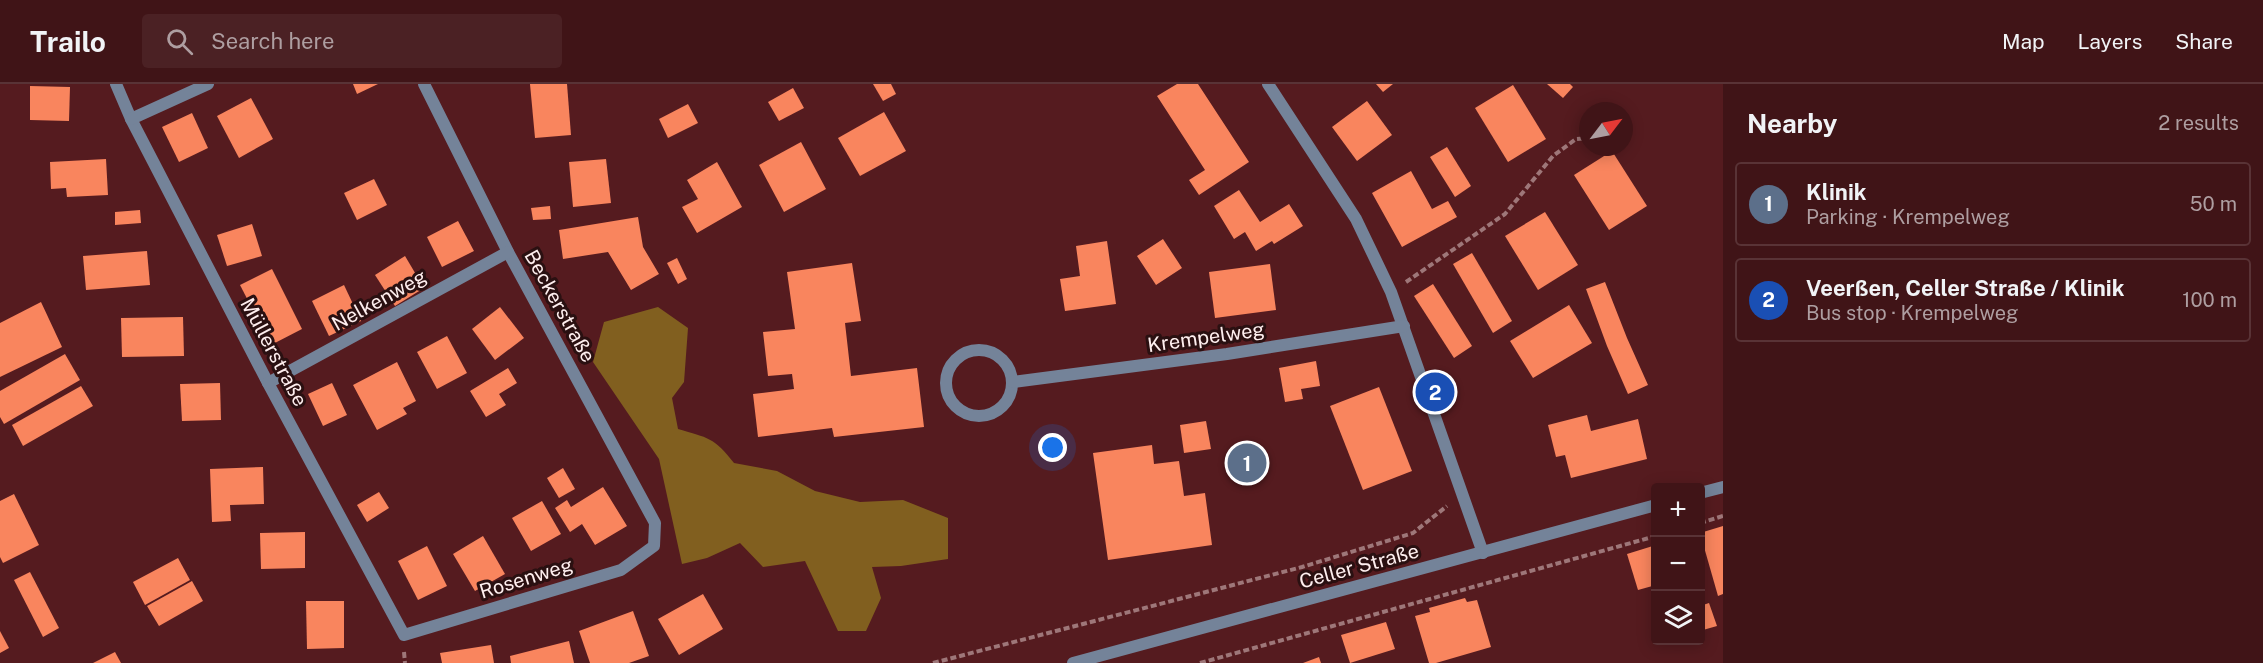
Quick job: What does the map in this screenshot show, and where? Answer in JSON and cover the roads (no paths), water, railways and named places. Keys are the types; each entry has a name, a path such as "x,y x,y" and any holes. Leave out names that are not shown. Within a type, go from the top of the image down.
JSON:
{"street":[{"name":"Müllerstraße","path":"116,84 130,119 268,383 404,635"},
{"path":"130,119 208,84"},
{"name":"Beckerstraße","path":"424,84 508,252 655,523 654,546"},
{"path":"1268,84 1356,219 1391,292 1483,553"},
{"name":"Nelkenweg","path":"268,383 508,252"},
{"name":"Krempelweg","path":"1013,382 1227,354 1404,326"},
{"path":"982,350 998,355 1009,367 1013,382 1009,398 999,410 984,417 968,415 955,406 947,392 946,376 954,361 967,352 982,350"},
{"path":"1705,492 1723,487"},
{"name":"Celler Straße","path":"1073,663 1651,506"},
{"name":"Rosenweg","path":"404,635 621,570 654,546"}],"place":[{"name":"Veerßen, Celler Straße / Klinik","path":"1435,392"},
{"name":"Klinik","path":"1247,463"}]}
